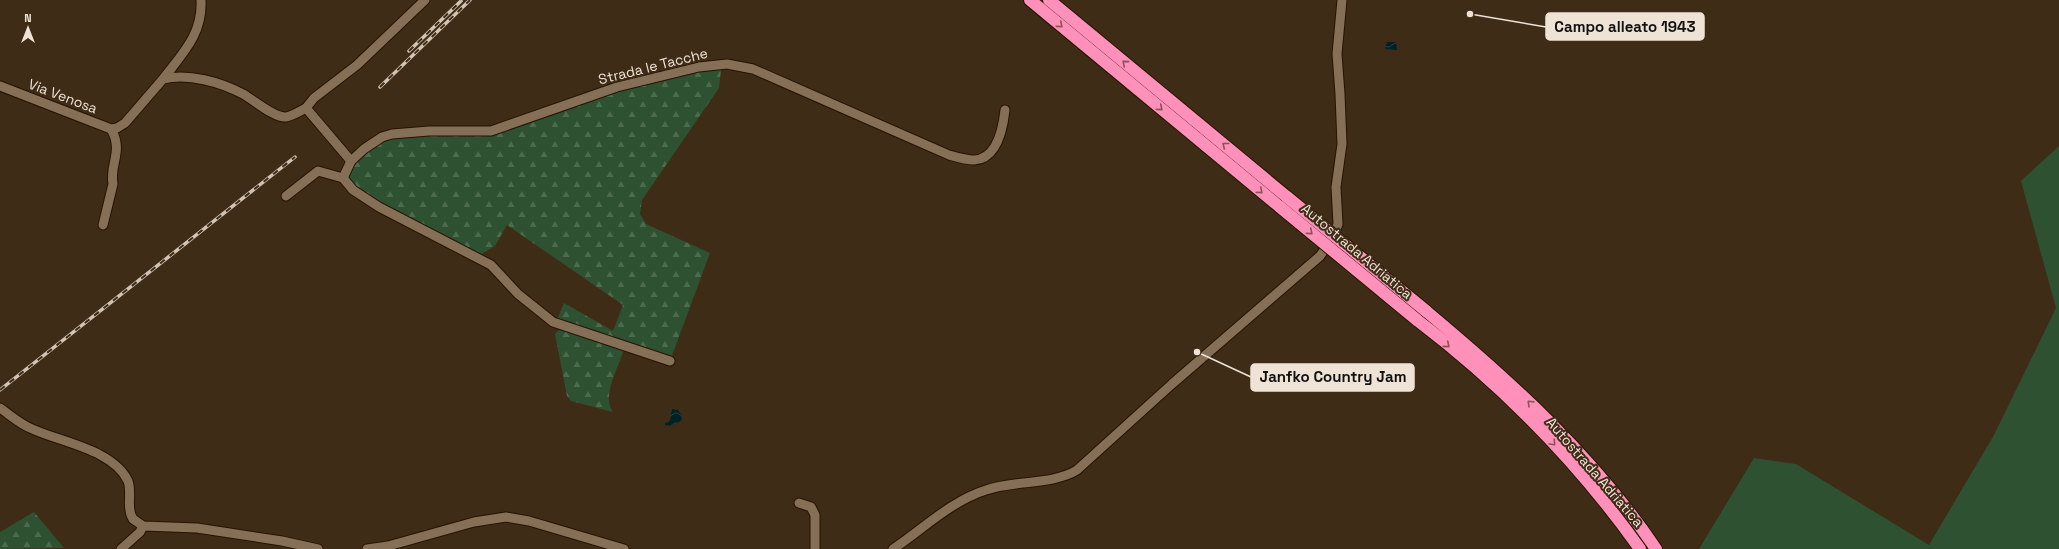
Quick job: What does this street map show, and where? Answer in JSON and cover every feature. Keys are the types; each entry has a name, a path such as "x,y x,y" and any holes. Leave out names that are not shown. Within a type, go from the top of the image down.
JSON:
{"highway":[{"name":"Autostrada Adriatica","path":"1030,0 1479,372 1523,412 1584,479 1640,549"},
{"name":"Autostrada Adriatica","path":"1049,0 1487,362 1534,406 1614,494 1656,549"}],"street":[{"path":"103,224 113,184 112,177 117,159 114,129 125,123 187,50 198,30 202,11 201,0"},
{"path":"163,79 171,77 194,78 220,84 244,94 278,116 287,117 306,108 314,98 357,64 425,0"},
{"path":"894,549 944,512 976,493 1001,485 1068,475 1083,464 1172,384 1320,256 1332,239 1338,224 1336,187 1342,144 1337,54 1342,0"},
{"name":"Strada le Tacche","path":"351,161 364,149 392,134 429,131 491,131 617,87 699,67 727,64 753,68 948,156 973,160 984,158 993,149 1002,131 1005,110"},
{"name":"Via Venosa","path":"0,86 114,129"},
{"path":"306,108 351,161 343,178"},
{"path":"286,196 318,171 343,178 353,190 378,207 491,265 518,294 553,322 670,361"},
{"path":"0,408 32,429 83,447 101,456 116,467 128,481 131,514 133,519 143,526 197,528 282,541 318,549"},
{"path":"798,503 811,507 814,515 815,549"},
{"path":"367,549 388,546 474,522 506,517 529,521 624,549"},
{"path":"121,549 140,532 143,526"}],"green space":[{"path":"715,69 721,70 719,88 642,200 640,214 646,224 710,253 670,361 557,320 564,303 613,331 623,305 507,225 495,246 482,254 396,213 350,183 347,169 382,137 491,131 617,87"},
{"path":"2059,146 2059,549 1699,549 1754,458 1796,464 1929,545 1994,435 2056,308 2021,181"},
{"path":"560,329 624,349 610,390 609,398 613,412 571,401 567,396 555,334"},
{"path":"34,512 64,548 0,549 0,532"}],"water":[{"path":"1387,42 1396,42 1397,50 1385,49"},
{"path":"672,409 678,410 682,416 681,421 671,426 665,425 665,423 670,421"}],"railway":[{"path":"380,87 470,0"},
{"path":"409,51 461,1"},
{"path":"0,390 295,157"}],"place":[{"name":"Campo alleato 1943","path":"1470,14"},
{"name":"Janfko Country Jam","path":"1197,352"}]}
